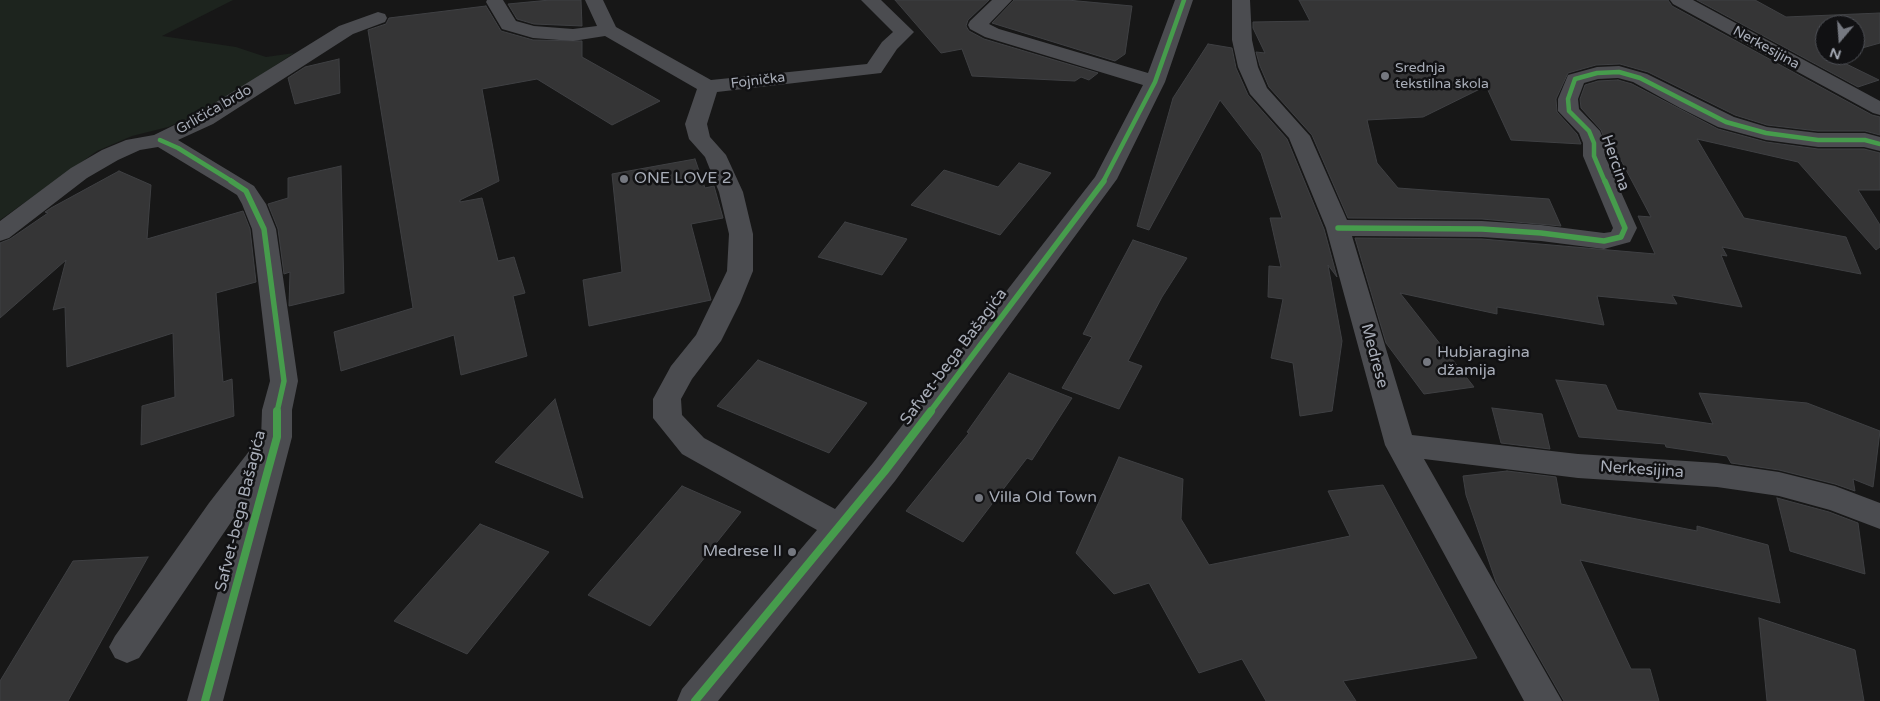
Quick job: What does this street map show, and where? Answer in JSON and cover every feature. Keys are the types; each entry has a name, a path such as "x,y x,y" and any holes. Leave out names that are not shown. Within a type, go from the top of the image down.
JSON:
{"street":[{"path":"495,2 509,25 533,32 573,35 608,30 594,0"},
{"name":"Fojnička","path":"608,30 708,87 799,76 863,72 874,68 882,60 889,46 904,32 870,0"},
{"path":"1003,0 977,25 992,33 1155,82"},
{"name":"Safvet-bega Bašagića","path":"695,701 884,472 1106,179 1155,82 1184,0"},
{"name":"Medrese","path":"1241,0 1242,40 1248,67 1257,90 1298,136 1338,228 1400,445 1544,701"},
{"name":"Nerkesijina","path":"1679,0 1880,109"},
{"name":"Grličića brdo","path":"0,233 86,168 134,145 160,140 205,118 346,30 378,18"},
{"name":"Hercina","path":"1338,228 1482,229 1541,233 1604,241 1621,237 1625,228 1594,156 1594,144 1589,131 1569,111 1568,99 1576,79 1597,74 1619,72 1640,78 1726,122 1766,133 1818,140 1864,140 1880,144"},
{"path":"708,87 696,124 700,139 715,155 732,192 741,234 740,270 727,303 711,333 681,373 667,399 668,418 693,446 838,526"},
{"name":"Safvet-bega Bašagića","path":"160,140 178,148 246,192 264,229 284,381 277,410 277,437 205,701"},
{"path":"127,648 220,512 277,437"},
{"name":"Nerkesijina","path":"1400,445 1578,466 1726,476 1779,484 1836,499 1880,516"}],"shaded area":[{"path":"0,0 233,0 162,36 236,47 266,57 294,53 213,107 168,127 132,136 97,151 0,220"}],"building":[{"path":"550,0 581,0 582,26 534,24 517,19 508,4"},
{"path":"895,0 989,0 968,20 966,26 969,31 984,39 1098,73 1089,80 1081,77 1075,81 972,76 962,49 941,53"},
{"path":"1014,0 1067,0 1132,6 1125,54 1115,61 992,23"},
{"path":"1299,0 1668,0 1672,6 1872,115 1880,117 1880,135 1865,131 1818,131 1767,125 1735,115 1648,72 1620,64 1596,65 1568,73 1556,99 1557,112 1577,134 1581,144 1511,140 1486,86 1423,117 1367,120 1377,163 1398,188 1549,199 1561,226 1482,219 1348,218 1312,135 1269,87 1256,52 1265,53 1253,28 1253,22 1310,21"},
{"path":"1697,0 1755,0 1786,17 1815,16 1815,64"},
{"path":"486,6 501,31 533,40 582,41 582,57 660,101 612,125 537,79 482,89 499,181 460,200 460,202 482,198 498,261 514,257 525,293 513,296 527,356 461,375 454,335 341,371 334,332 413,308 368,30 386,24 389,18"},
{"path":"1880,13 1880,43 1865,47 1865,15 1833,15"},
{"path":"1208,44 1232,48 1236,68 1248,95 1287,139 1324,229 1337,277 1328,265 1342,341 1332,411 1300,416 1293,363 1271,358 1283,299 1268,297 1269,266 1281,267 1270,218 1282,218 1261,153 1220,100 1149,230 1137,226 1173,98"},
{"path":"339,59 340,93 295,104 288,78 305,67"},
{"path":"1817,65 1848,65 1879,80 1858,87"},
{"path":"1618,80 1632,84 1718,129 1766,142 1818,149 1864,149 1880,153 1880,190 1858,190 1880,225 1880,247 1876,250 1798,162 1697,139 1744,218 1846,237 1861,274 1722,247 1727,256 1721,255 1742,307 1672,295 1677,304 1597,296 1604,325 1497,307 1497,314 1400,293 1474,387 1424,394 1386,343 1355,238 1482,239 1655,254 1638,216 1651,217 1614,147 1607,146 1601,130 1581,108 1580,99 1585,85 1598,81"},
{"path":"695,159 705,188 714,186 723,218 691,224 711,300 589,326 583,280 622,272 612,174"},
{"path":"1019,163 1051,173 1000,235 911,205 944,170 998,187"},
{"path":"341,166 344,293 289,306 290,272 284,274 278,229 268,204 288,198 288,178"},
{"path":"119,171 151,185 147,239 243,211 250,229 256,282 216,293 223,382 232,379 234,416 141,445 142,406 175,397 173,333 67,367 65,307 53,310 66,260 0,318 0,243 10,239 48,213 45,212 51,208"},
{"path":"845,222 907,239 882,275 818,257"},
{"path":"1133,240 1187,258 1162,297 1128,361 1142,366 1119,409 1062,388 1092,337 1083,334"},
{"path":"758,360 867,403 829,453 717,406"},
{"path":"1009,373 1072,398 1032,460 1027,458 963,542 906,511 969,433 967,432"},
{"path":"1556,380 1606,385 1617,410 1713,424 1699,393 1807,403 1880,431 1873,487 1853,479 1855,491 1779,470 1731,463 1727,456 1666,447 1665,444 1579,437"},
{"path":"555,399 567,442 583,498 495,462"},
{"path":"1492,408 1542,414 1550,449 1501,443"},
{"path":"1119,457 1183,479 1181,519 1209,565 1350,536 1328,491 1383,485 1477,658 1343,681 1356,701 1266,701 1242,659 1199,673 1149,583 1114,594 1076,553"},
{"path":"1507,471 1556,477 1561,504 1697,531 1697,526 1768,545 1780,603 1580,560 1631,669 1650,669 1659,701 1564,701 1496,582 1466,495 1463,476"},
{"path":"682,486 741,512 650,626 588,595"},
{"path":"1777,498 1829,512 1858,523 1865,574 1790,551"},
{"path":"480,524 549,552 467,654 394,621"},
{"path":"148,557 68,701 0,701 0,681 73,561"},
{"path":"1759,618 1855,650 1864,701 1767,701"}],"cycle path":[{"path":"695,701 884,472 1106,179 1155,82 1184,0"},
{"path":"1338,228 1482,229 1541,233 1604,241 1621,237 1625,228 1594,156 1594,143 1589,131 1569,111 1568,99 1575,79 1597,73 1619,72 1640,78 1687,104 1726,122 1766,133 1818,140 1865,140 1880,144"},
{"path":"160,140 178,148 246,191 254,204 264,229 284,381 277,410 277,437 205,701"}],"place":[{"name":"Srednja tekstilna škola","path":"1385,76"},
{"name":"ONE LOVE 2","path":"624,179"},
{"name":"Hubjaragina džamija","path":"1427,362"},
{"name":"Villa Old Town","path":"979,498"},
{"name":"Medrese II","path":"792,552"}]}
